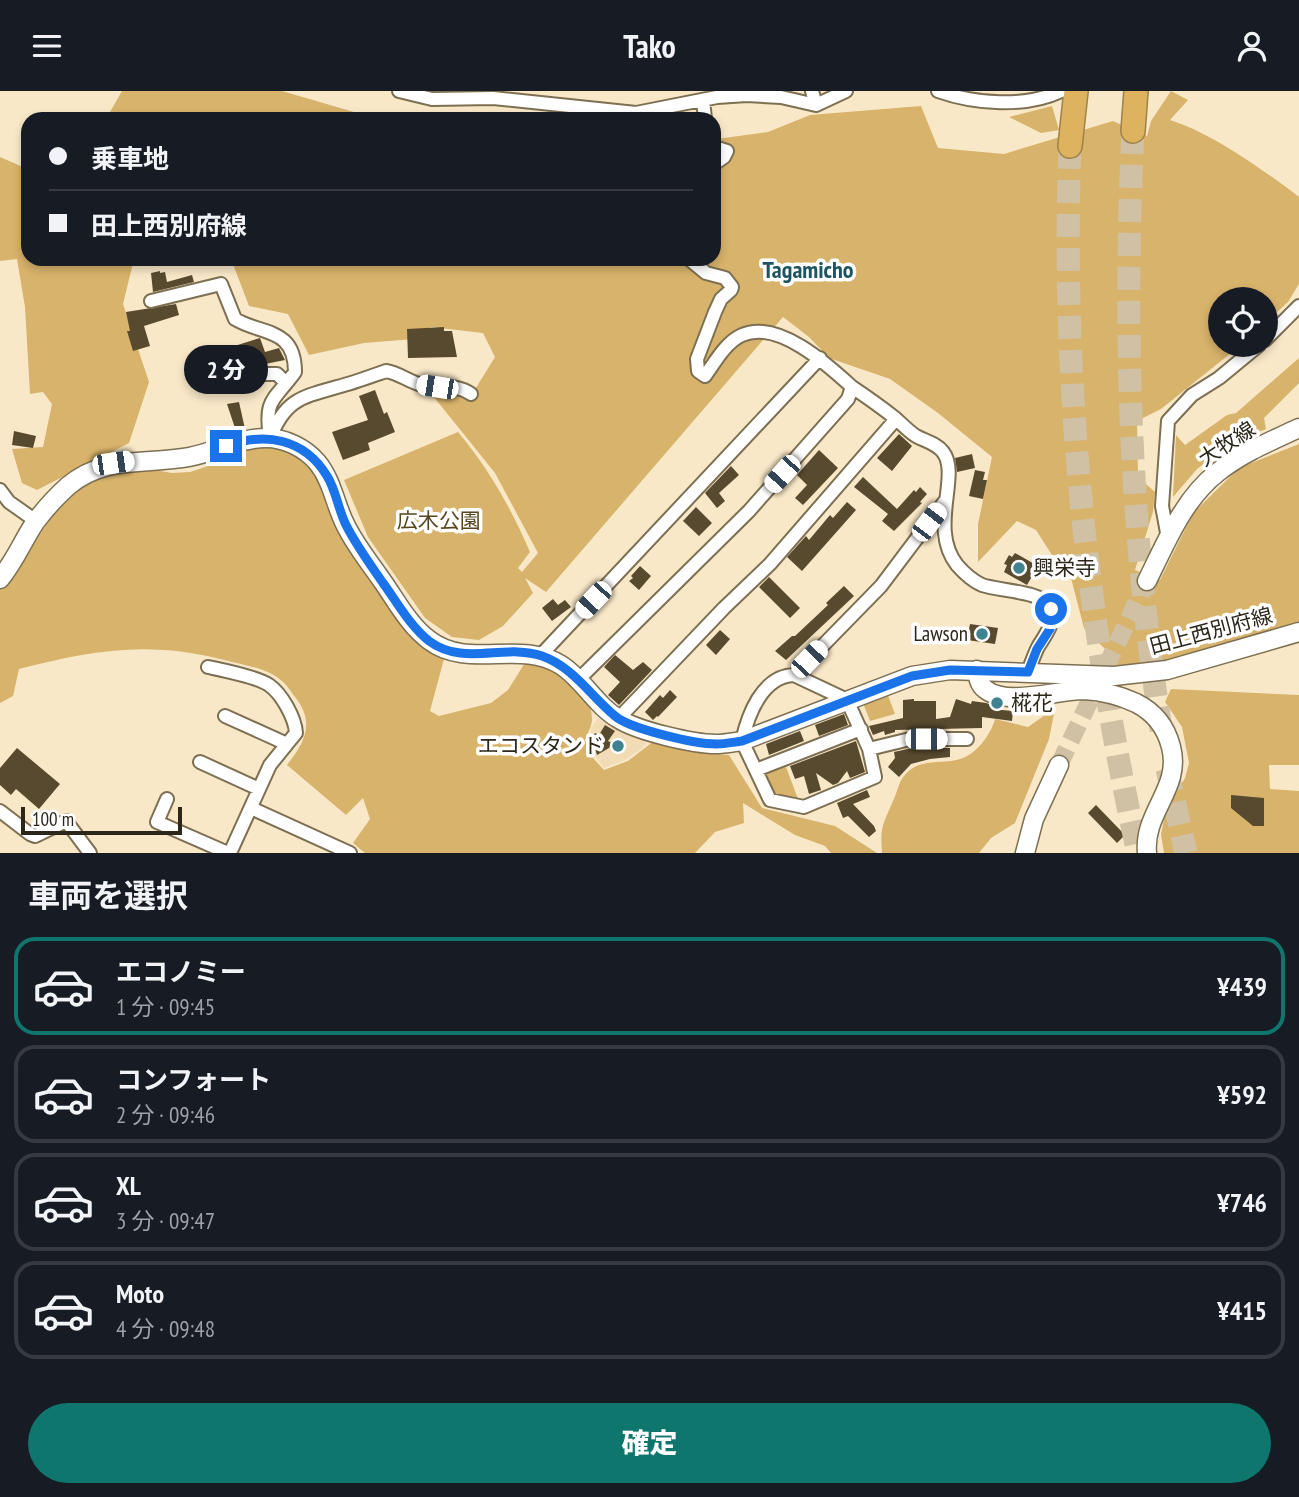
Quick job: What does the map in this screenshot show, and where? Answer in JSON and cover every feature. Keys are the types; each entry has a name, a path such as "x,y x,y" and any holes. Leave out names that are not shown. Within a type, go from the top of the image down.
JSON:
{"highway":[{"path":"1070,146 1076,91"},
{"path":"1133,131 1136,91"}],"street":[{"path":"399,91 432,99 493,98 565,104 617,112"},
{"path":"812,91 816,105"},
{"path":"641,112 747,95 781,97 816,105 846,91"},
{"path":"938,91 990,102 1034,99 1061,91"},
{"path":"704,100 705,112"},
{"path":"698,266 706,273 724,278 732,287 720,299 699,354 696,365 698,371 705,376 730,344 741,335 766,332 820,358 852,387 915,435 934,444 944,453 949,466 944,534 948,550 964,572 979,584 1038,596 1046,601 1051,609 1050,629 1037,649 1028,672"},
{"path":"151,301 221,285 235,319 274,333 289,349 295,364 295,373 276,393 267,415 270,438"},
{"path":"1278,327 1299,306"},
{"path":"1168,538 1162,506 1168,421 1192,395 1244,357"},
{"path":"540,656 820,358"},
{"path":"270,438 277,419 290,405 309,394 386,372 395,372 422,385 463,388 471,394"},
{"path":"207,386 257,374 277,374 286,383"},
{"path":"579,679 749,511 848,399 852,387"},
{"path":"618,719 714,618 770,564 896,419"},
{"name":"大牧線","path":"1147,581 1168,538 1196,493 1215,474 1249,452 1299,428"},
{"name":"田上西別府線","path":"0,579 9,569 36,521 68,486 96,468 128,461 190,457 242,440 270,438 284,440 299,447 316,460 328,477 345,524 358,545 411,623 428,640 444,650 462,655 520,652 540,656 560,664 579,679 618,719 668,736 693,741 715,744 742,741 912,676 950,670 1114,676 1167,670 1299,632"},
{"path":"0,490 9,502 36,521"},
{"path":"794,675 881,586 945,501"},
{"path":"167,799 157,822 229,853 270,765 296,733 296,726 285,703 268,685 208,667"},
{"path":"976,670 984,689 1001,696 1084,690 1100,692 1124,697 1156,718 1167,734 1174,757 1172,781 1151,821 1147,835 1147,853"},
{"path":"786,675 794,675 847,700 869,749 875,777 804,807 769,800 742,741 751,711 769,686 786,675"},
{"path":"225,716 288,744"},
{"path":"756,770 861,729"},
{"path":"869,749 910,739 967,739"},
{"path":"200,762 259,789"},
{"path":"1026,853 1034,819 1059,765"},
{"path":"251,808 350,853"},
{"path":"0,811 34,836 66,821 90,853"}],"shaded area":[{"name":"エコスタンド","path":"598,718 620,731 649,738 642,749 625,760 604,768 596,757 591,742 591,728"}],"green space":[{"path":"122,91 282,91 354,112 110,112"},
{"name":"広木公園","path":"1171,91 1188,100 1170,120 1219,143 1254,164 1299,197 1299,284 1288,302 1278,311 1278,287 1208,287 1208,357 1226,357 1161,409 1137,421 1138,477 1155,492 1153,512 1135,570 1160,580 1193,513 1239,468 1299,444 1299,624 1162,665 1119,669 1107,651 1084,628 1065,555 1052,555 1036,530 1017,521 978,562 978,524 992,457 938,413 890,379 829,358 809,337 783,317 546,592 525,578 533,593 503,626 479,640 452,637 425,618 368,537 344,480 458,432 489,475 523,536 530,552 518,568 522,572 538,553 495,473 425,386 474,391 495,357 483,333 431,327 414,339 364,343 309,355 288,314 249,306 234,266 721,266 721,138 768,132 810,115 921,106 938,148 1004,154 1113,121 1147,136 1151,121"},
{"path":"1052,106 1059,130 1041,133 1009,117"},
{"path":"0,157 21,166 21,266 132,266 123,304 149,382 129,443 37,490 22,483 12,449 43,447 52,404 43,392 30,394 25,307 17,259 0,261"},
{"path":"1299,358 1299,383 1264,418 1266,429 1251,435 1233,436 1209,451 1212,458 1197,469 1173,497 1176,435 1185,445 1227,415 1236,413"},
{"path":"250,445 292,452 304,460 319,483 330,514 351,553 420,646 444,659 430,711 439,716 491,703 508,690 526,661 569,680 585,696 592,719 585,740 593,758 604,770 628,761 654,741 705,753 729,755 762,808 835,826 877,853 831,853 825,846 795,835 743,803 744,823 715,832 695,853 365,853 353,843 370,819 363,798 346,815 287,765 303,741 305,715 286,684 265,671 180,651 109,651 19,669 13,696 0,703 0,590 20,566 50,519 74,491 93,479 110,473 149,469 172,473 190,472 226,460"},
{"path":"1171,689 1299,695 1299,765 1269,765 1270,789 1299,791 1299,853 1164,853 1161,834 1166,810 1185,778 1189,763 1182,727 1165,702"},
{"path":"887,693 895,714 870,721 863,703"},
{"path":"1055,708 1049,739 1015,823 991,838 979,853 882,853 881,837 885,821 901,781 910,770 923,764 966,757 982,743 995,719 1028,727"},
{"path":"786,767 798,799 773,794 764,773"}],"building":[{"path":"165,272 167,282 192,275 194,282 153,292 151,273"},
{"path":"176,304 179,315 144,326 150,346 133,351 127,331 130,331 126,312"},
{"path":"444,327 444,331 452,331 457,357 408,358 407,329"},
{"path":"260,338 265,352 279,348 285,360 236,370 235,365 218,371 219,374 204,378 199,357"},
{"path":"375,390 384,414 387,412 395,432 368,443 370,450 343,460 332,432 368,420 359,396"},
{"path":"239,402 245,429 236,431 227,404"},
{"path":"14,431 36,436 33,448 12,445"},
{"path":"899,434 912,446 892,471 877,458"},
{"path":"819,450 838,468 803,505 795,498 807,485 797,475"},
{"path":"972,454 975,468 957,472 955,458"},
{"path":"731,466 739,475 719,493 725,501 717,508 705,493"},
{"path":"975,470 985,472 983,480 987,480 983,499 969,496"},
{"path":"863,477 897,509 920,487 927,494 920,502 922,503 894,531 882,521 888,514 854,487"},
{"path":"847,502 856,510 802,571 787,557 806,536 809,540 830,515 833,518"},
{"path":"696,507 712,523 699,536 683,521"},
{"path":"1015,553 1038,566 1027,585 1004,572 1007,565 1004,564 1009,555 1012,557"},
{"path":"640,566 651,576 639,590 629,581"},
{"path":"769,577 800,608 790,618 759,587"},
{"path":"844,586 854,596 786,660 775,651 828,605 826,603"},
{"path":"553,599 558,605 565,600 571,607 552,621 542,608"},
{"name":"Lawson","path":"970,624 998,628 995,644 967,640"},
{"path":"720,630 730,639 716,655 706,645"},
{"path":"615,655 633,670 643,662 652,670 619,705 608,695 620,682 604,667"},
{"path":"670,690 677,697 653,720 645,712 660,695 663,698"},
{"path":"956,699 971,704 972,701 986,703 992,705 991,709 1013,711 1012,721 982,717 982,728 895,730 885,735 884,731 873,735 869,726 903,718 903,700 936,701 936,719 950,717"},
{"path":"844,714 848,725 819,736 815,725"},
{"path":"605,725 615,731 608,741 612,743 597,755 592,738 595,733 599,735"},
{"path":"800,731 804,741 769,755 766,744"},
{"path":"856,741 865,772 850,778 847,771 838,783 833,785 816,773 821,790 809,794 804,776 795,779 790,766"},
{"path":"17,748 60,784 39,809 16,789 11,795 0,785 0,768"},
{"path":"912,748 950,748 950,757 911,764 899,777 888,767 895,758 894,752"},
{"path":"867,790 870,797 853,804 874,826 876,831 869,837 848,816 843,818 837,803"},
{"path":"1231,795 1264,798 1264,826 1253,826 1231,808"},
{"path":"1096,805 1125,835 1117,843 1088,813"}],"tunnel":[{"path":"1133,131 1129,282 1132,434 1143,585 1162,735"},
{"path":"1070,146 1070,324 1081,501 1104,678 1138,853"},
{"path":"1059,765 1147,581"},
{"path":"1167,769 1186,853"}],"place":[{"name":"興栄寺","path":"1019,568"},
{"name":"Lawson","path":"982,634"},
{"name":"椛花","path":"997,703"},
{"name":"エコスタンド","path":"618,746"}],"district":[{"name":"Tagamicho","path":"808,270"}],"route":[{"path":"226,446 242,440 284,440 316,460 328,477 345,524 358,545 411,623 428,640 444,650 462,655 520,652 540,656 560,664 579,679 618,719 668,736 693,741 715,744 742,741 912,676 950,670 1028,672 1037,649 1050,629 1051,609"}]}
